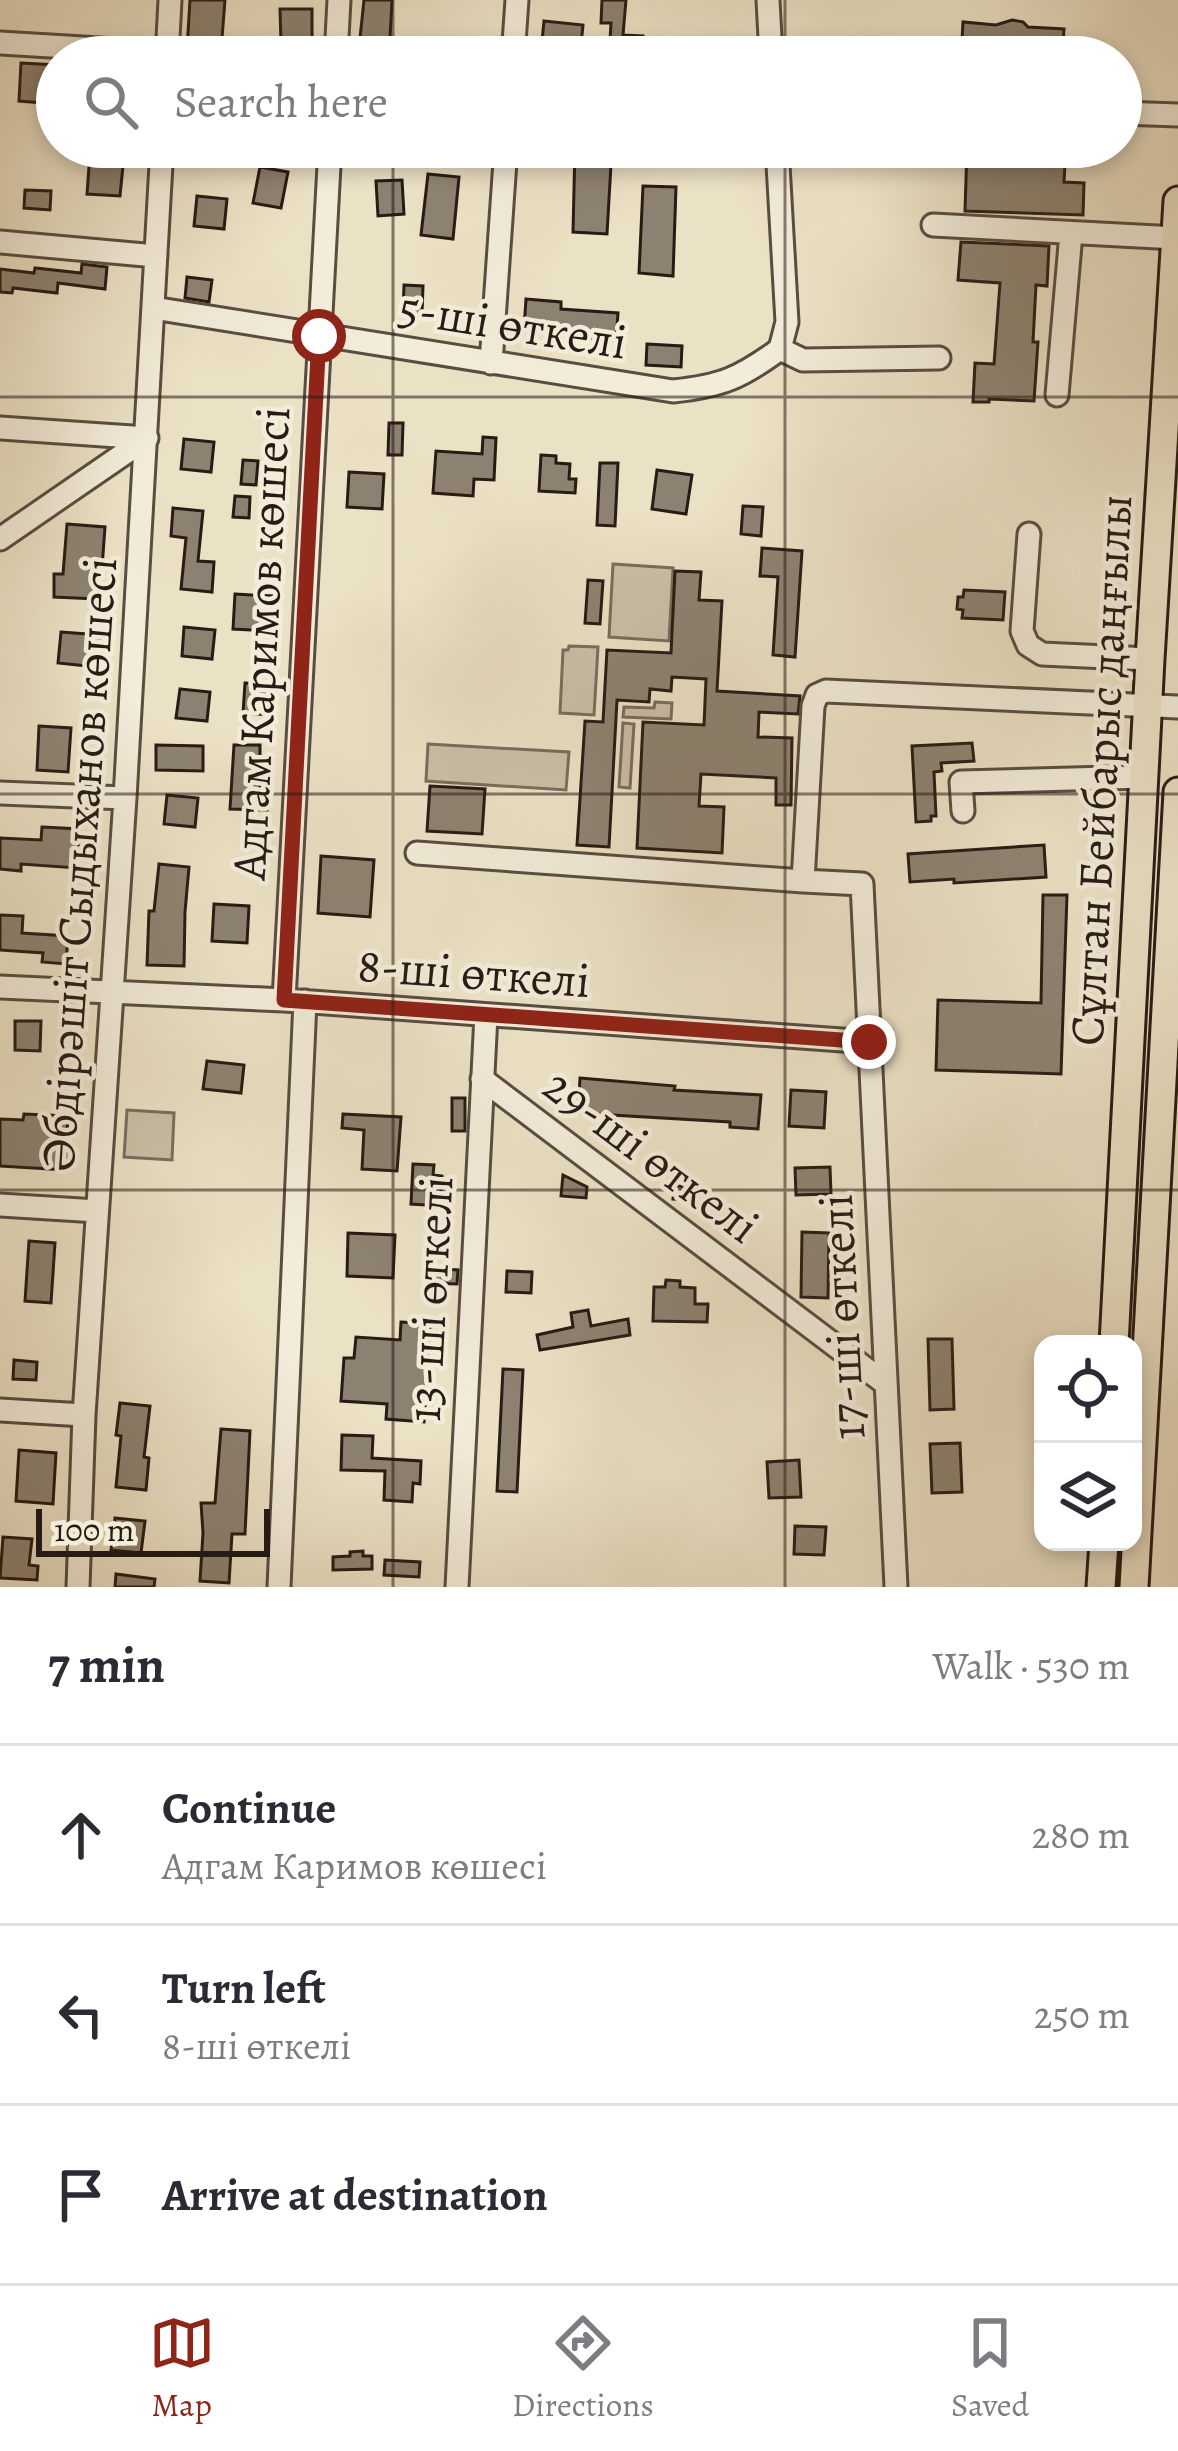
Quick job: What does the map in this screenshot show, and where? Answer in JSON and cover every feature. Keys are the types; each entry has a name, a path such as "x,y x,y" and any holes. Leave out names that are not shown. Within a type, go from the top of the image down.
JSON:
{"main road":[{"name":"Сұлтан Бейбарыс даңғылы","path":"1114,1335 1178,201"},
{"name":"Сұлтан Бейбарыс даңғылы","path":"1134,1587 1178,792"},
{"path":"1101,1587 1103,1551"}],"street":[{"path":"168,36 170,0"},
{"path":"337,36 339,0"},
{"path":"514,36 517,0"},
{"path":"768,0 770,36"},
{"path":"0,43 36,46"},
{"path":"1142,114 1178,115"},
{"name":"Әбдірәшіт Сыдыханов көшесі","path":"77,1587 161,168"},
{"name":"Адгам Каримов көшесі","path":"278,1587 294,1001 329,168"},
{"path":"491,363 505,168"},
{"path":"777,168 787,322 780,349 803,360 939,358"},
{"path":"933,225 1176,238"},
{"path":"1058,395 1071,233"},
{"path":"0,242 156,256"},
{"name":"5-ші өткелі","path":"153,308 673,392 712,387 750,371 780,349"},
{"path":"0,428 146,438"},
{"path":"0,539 146,438"},
{"path":"1029,534 1022,631 1028,645 1042,654 1150,659"},
{"path":"417,853 803,881 817,695 826,691 1178,707"},
{"path":"963,811 961,782 1144,777"},
{"path":"0,793 124,798"},
{"name":"17-ші өткелі","path":"803,881 862,884 896,1587"},
{"name":"8-ші өткелі","path":"0,987 294,1001 869,1042"},
{"name":"13-ші өткелі","path":"457,1587 486,1015"},
{"name":"29-ші өткелі","path":"482,1079 886,1384"},
{"path":"0,1205 98,1211"},
{"path":"0,1410 84,1415"}],"shaded area":[{"path":"613,564 673,568 669,641 609,637"},
{"path":"598,647 594,715 560,713 563,650"},
{"path":"655,702 672,703 671,719 623,717 624,707 654,708"},
{"path":"623,723 634,724 630,788 619,787"},
{"path":"428,744 569,752 566,790 426,781"},
{"path":"127,1110 174,1113 172,1160 124,1157"}],"building":[{"path":"190,0 225,0 222,36 188,36"},
{"path":"364,0 392,0 390,36 360,36"},
{"path":"602,0 626,0 623,35 643,36 610,36 611,23 601,23"},
{"path":"280,9 312,9 312,36 281,36"},
{"path":"1012,20 1028,27 1064,29 1064,36 962,36 963,22 996,25"},
{"path":"544,21 583,25 582,36 542,36"},
{"path":"21,63 36,64 36,102 19,101"},
{"path":"89,168 123,168 120,196 87,194"},
{"path":"260,168 288,172 281,208 253,203"},
{"path":"575,168 611,168 607,234 573,232"},
{"path":"966,168 1065,168 1064,182 1084,183 1083,215 965,211"},
{"path":"428,174 459,177 453,239 421,235"},
{"path":"402,180 404,214 378,216 376,181"},
{"path":"643,186 676,187 673,276 639,273"},
{"path":"25,190 51,191 50,210 24,208"},
{"path":"197,196 227,199 224,229 194,226"},
{"path":"961,242 1049,246 1047,286 1036,285 1034,401 973,402 975,363 994,364 1000,283 958,280"},
{"path":"82,264 107,267 105,289 58,283 57,293 13,288 12,293 0,292 0,269 81,273"},
{"path":"187,277 212,280 209,302 185,298"},
{"path":"404,285 423,286 422,314 403,313"},
{"path":"526,299 561,302 561,309 618,313 616,340 524,329"},
{"path":"647,344 682,346 681,367 646,365"},
{"path":"389,423 403,423 402,455 388,455"},
{"path":"483,437 496,438 494,480 474,479 473,496 433,493 436,451 482,454"},
{"path":"184,439 214,442 211,472 181,469"},
{"path":"541,455 570,464 575,493 539,491"},
{"path":"243,460 258,461 256,485 241,484"},
{"path":"600,463 618,463 615,526 597,525"},
{"path":"657,470 692,475 686,514 652,509"},
{"path":"349,472 384,474 382,509 347,507"},
{"path":"235,496 250,497 249,518 233,517"},
{"path":"743,506 763,507 761,536 741,534"},
{"path":"173,508 203,511 198,561 214,562 212,592 181,589 186,538 171,536"},
{"path":"67,524 105,527 96,599 54,597 54,574 63,574"},
{"path":"762,548 802,551 795,657 773,655 778,577 760,576"},
{"path":"675,571 701,572 699,600 722,601 717,691 800,696 798,714 759,712 758,737 792,738 791,805 776,805 776,778 701,774 699,806 724,807 722,853 637,848 643,722 704,725 706,679 672,677 671,691 650,689 649,702 617,700 609,847 577,845 585,721 603,722 607,650 671,653"},
{"path":"588,580 603,581 600,624 585,623"},
{"path":"964,590 1005,592 1003,620 962,618 963,610 957,609"},
{"path":"235,594 272,596 269,631 233,629"},
{"path":"184,627 215,630 212,659 182,656"},
{"path":"61,632 100,635 97,667 58,663"},
{"path":"245,683 274,685 272,715 243,713"},
{"path":"180,689 210,692 207,721 176,718"},
{"path":"39,726 71,728 68,772 37,770"},
{"path":"972,743 974,761 941,763 942,771 934,772 936,816 916,822 912,746"},
{"path":"156,745 203,746 203,771 156,770"},
{"path":"234,745 260,745 260,787 267,787 267,810 230,809"},
{"path":"430,786 485,789 482,834 427,831"},
{"path":"167,795 198,798 195,827 164,824"},
{"path":"42,827 80,829 77,868 21,864 21,871 0,869 0,838 41,840"},
{"path":"1044,845 1046,877 910,882 908,854"},
{"path":"321,856 374,860 370,917 318,913"},
{"path":"159,864 189,867 184,966 147,965 149,911 154,911"},
{"path":"1043,895 1067,895 1061,1074 936,1070 938,1000 1041,1003"},
{"path":"214,904 249,906 247,943 212,941"},
{"path":"0,915 23,916 22,933 68,936 66,964 42,962 43,953 0,950"},
{"path":"15,1021 41,1021 40,1051 15,1050"},
{"path":"207,1061 244,1065 241,1093 203,1089"},
{"path":"580,1078 761,1095 758,1129 730,1127 730,1122 578,1113"},
{"path":"791,1090 826,1092 824,1128 789,1126"},
{"path":"452,1098 465,1098 465,1131 452,1131"},
{"path":"24,1114 68,1116 65,1170 0,1166 0,1119 23,1120"},
{"path":"343,1114 401,1117 397,1171 362,1169 364,1130 342,1128"},
{"path":"413,1164 434,1165 433,1175 442,1176 440,1206 411,1204"},
{"path":"830,1167 831,1194 796,1195 795,1168"},
{"path":"563,1175 587,1187 586,1198 561,1196"},
{"path":"674,1186 697,1187 696,1200 673,1199"},
{"path":"802,1232 829,1233 828,1298 801,1297"},
{"path":"348,1233 395,1235 393,1278 347,1276"},
{"path":"29,1241 55,1243 51,1303 25,1301"},
{"path":"428,1268 458,1270 457,1284 428,1283"},
{"path":"507,1271 532,1272 531,1293 506,1292"},
{"path":"666,1280 695,1288 695,1304 708,1304 707,1322 653,1321 654,1287 665,1287"},
{"path":"588,1310 591,1326 628,1319 630,1335 540,1350 537,1335 573,1327 571,1313"},
{"path":"401,1322 430,1324 424,1422 386,1419 387,1404 341,1401 344,1358 354,1358 356,1337 400,1340"},
{"path":"928,1339 952,1339 954,1409 930,1410"},
{"path":"14,1360 37,1362 36,1380 13,1379"},
{"path":"503,1369 523,1370 517,1492 497,1491"},
{"path":"120,1403 150,1406 146,1490 116,1487"},
{"path":"221,1429 250,1431 245,1534 232,1534 229,1583 200,1581 201,1503 215,1503"},
{"path":"342,1435 373,1436 372,1458 421,1461 420,1484 413,1483 412,1502 384,1500 385,1471 341,1470"},
{"path":"960,1443 962,1492 932,1493 930,1444"},
{"path":"19,1450 56,1453 53,1504 16,1501"},
{"path":"799,1460 801,1497 769,1498 767,1462"},
{"path":"115,1518 145,1521 141,1553 111,1550"},
{"path":"795,1526 826,1527 824,1555 794,1554"},
{"path":"3,1537 32,1539 29,1565 38,1566 37,1580 0,1578"},
{"path":"363,1551 363,1556 372,1556 372,1569 333,1570 333,1557"},
{"path":"385,1560 420,1562 419,1577 384,1575"},
{"path":"116,1574 155,1579 154,1587 115,1587"}],"route":[{"path":"319,336 284,1000 869,1042"}]}
